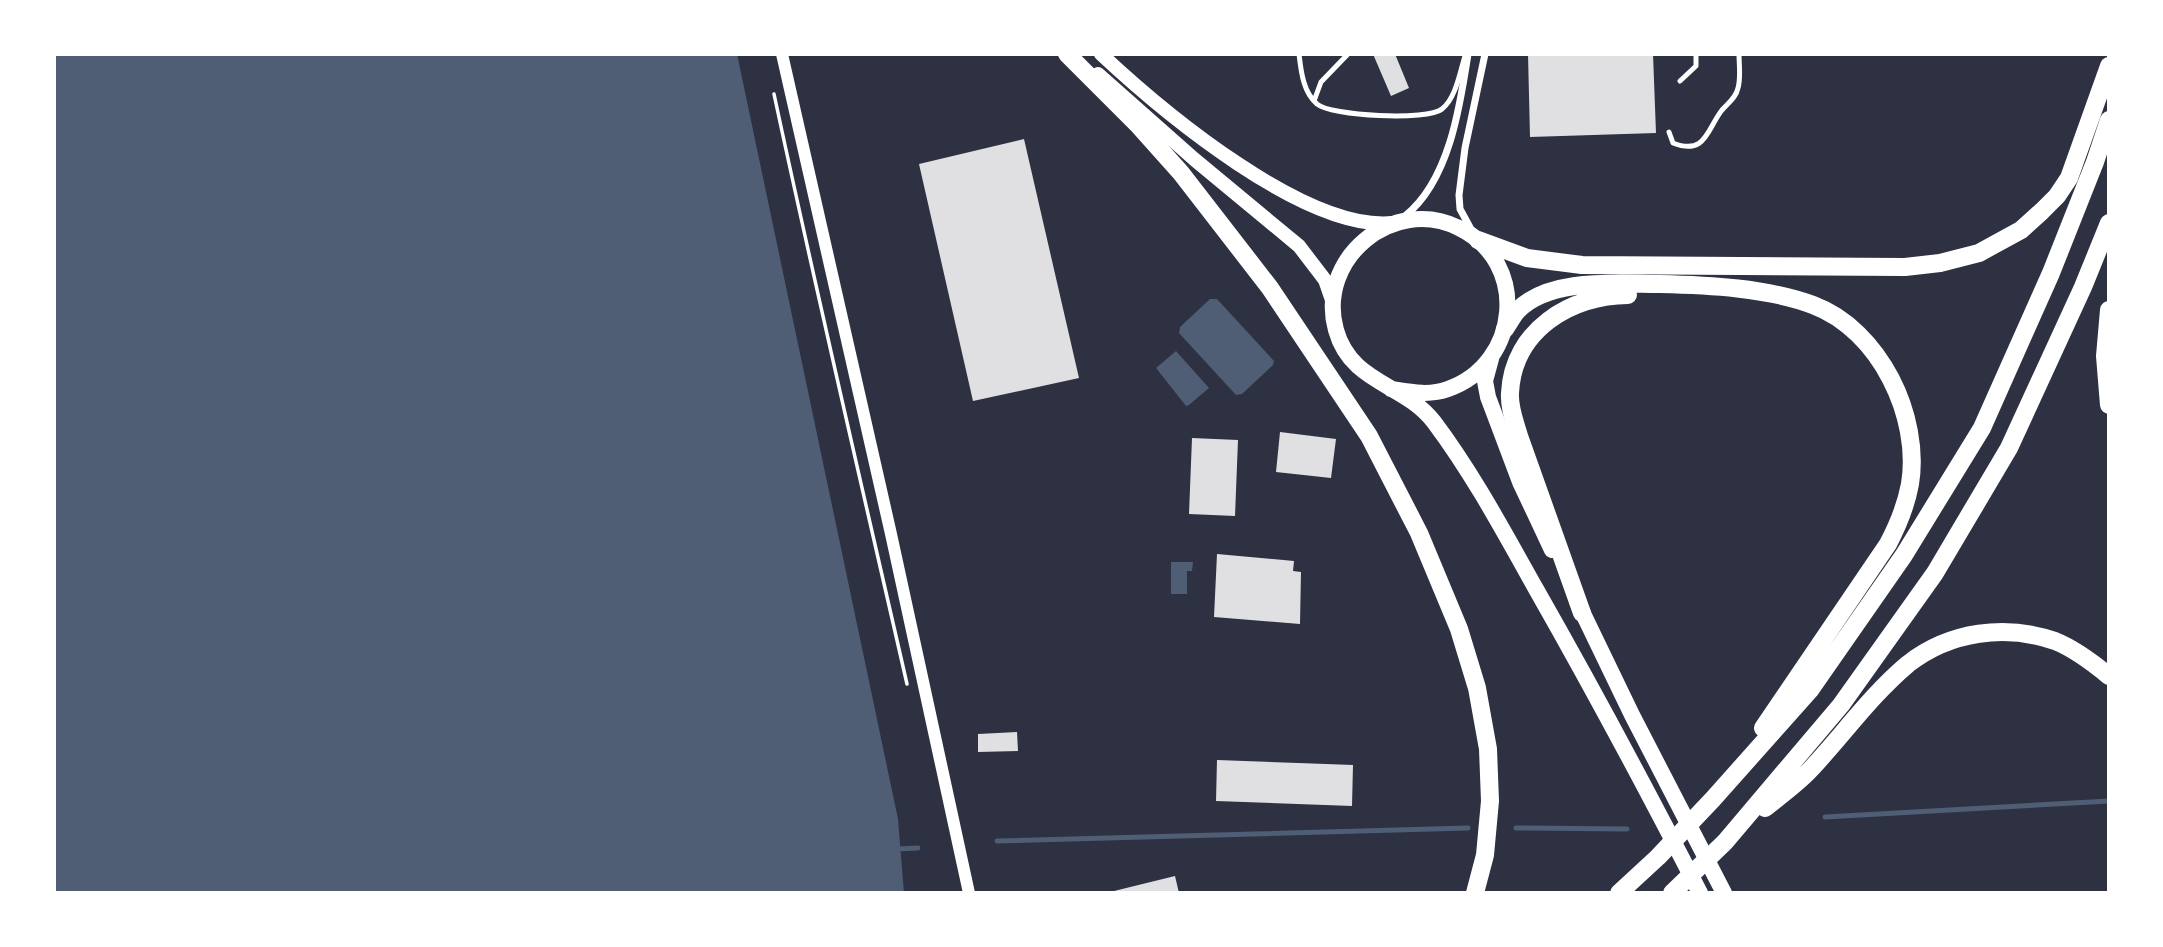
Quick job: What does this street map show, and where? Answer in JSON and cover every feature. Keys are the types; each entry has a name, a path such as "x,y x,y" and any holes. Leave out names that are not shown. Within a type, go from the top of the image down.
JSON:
{"highway":[{"path":"1067,54 1139,126 1181,173 1270,288 1369,436 1419,533 1474,676 1488,749 1490,801 1485,855 1475,893"},
{"path":"1478,240 1527,258 1582,265 1905,267 1940,263 1966,256 2021,230 2057,196 2068,178 2109,66"},
{"path":"1619,893 1658,857 1713,799 1810,690 1904,555 1982,428 2051,273 2095,163 2109,120"},
{"path":"1725,842 1841,705 1935,573 2009,448 2083,287 2109,222"},
{"path":"1505,329 1518,311 1534,298 1580,285 1685,285 1789,298 1816,306 1838,318 1864,341 1886,369 1899,396 1909,427 1911,452 1910,483 1902,514 1888,544 1810,662 1713,799"},
{"path":"1582,613 1511,411 1509,393 1513,372 1522,352 1548,321 1562,310 1582,301 1612,295 1753,292"},
{"path":"2109,310 2105,356 2109,405"},
{"path":"1672,893 1725,842 1809,771 1857,716 1910,663 1948,643 1970,635 1997,631 2024,634 2056,642 2085,657 2109,676"}],"main road":[{"path":"1077,54 1194,159 1299,246 1325,280 1333,303 1336,330 1348,355 1367,375 1418,404 1433,421 1483,495 1616,730 1700,893"},
{"path":"1101,54 1205,140 1264,181 1301,200 1365,223 1438,220 1459,228 1478,240 1494,259 1504,280 1508,304 1505,329 1485,381 1491,408 1520,482 1582,613 1724,893"},
{"path":"1333,303 1337,277 1350,254 1369,235 1395,222"},
{"path":"1391,389 1419,394 1447,390 1472,377 1492,357"}],"street":[{"path":"782,54 969,893"},
{"path":"1395,222 1415,208 1429,189 1438,169 1455,124 1467,54"},
{"path":"1478,240 1460,209 1459,195 1465,148 1485,54"}],"lane":[{"path":"1299,54 1305,85 1320,107 1339,111 1415,116 1431,115 1447,105 1467,54"},
{"path":"1314,101 1321,82 1348,54"},
{"path":"1680,81 1696,66 1696,54"},
{"path":"1669,132 1673,143 1681,146 1703,142 1738,89 1739,54"}],"path":[{"path":"774,94 818,304 862,482 908,688"}],"water":[{"path":"54,54 737,54 898,819 904,893 54,893"},
{"path":"1210,299 1217,299 1274,361 1242,394 1236,395 1179,333 1180,327"},
{"path":"1176,351 1209,388 1186,406 1156,368"},
{"path":"1171,562 1193,562 1192,571 1187,571 1187,594 1171,594"}],"building":[{"path":"1373,54 1395,54 1409,88 1391,96"},
{"path":"1528,54 1653,54 1656,133 1530,137"},
{"path":"1024,139 1079,378 973,401 919,164"},
{"path":"1280,432 1336,439 1331,478 1276,472"},
{"path":"1192,438 1238,440 1235,516 1189,514"},
{"path":"1217,554 1294,561 1293,571 1301,572 1300,624 1214,617"},
{"path":"1017,732 1018,751 978,752 978,734"},
{"path":"1217,760 1353,765 1352,806 1216,801"},
{"path":"1175,876 1179,893 1110,893 1110,892"}],"waterway":[{"path":"1825,817 2109,801"},
{"path":"997,841 1468,828"},
{"path":"1516,828 1627,829"},
{"path":"896,849 918,848"}]}
